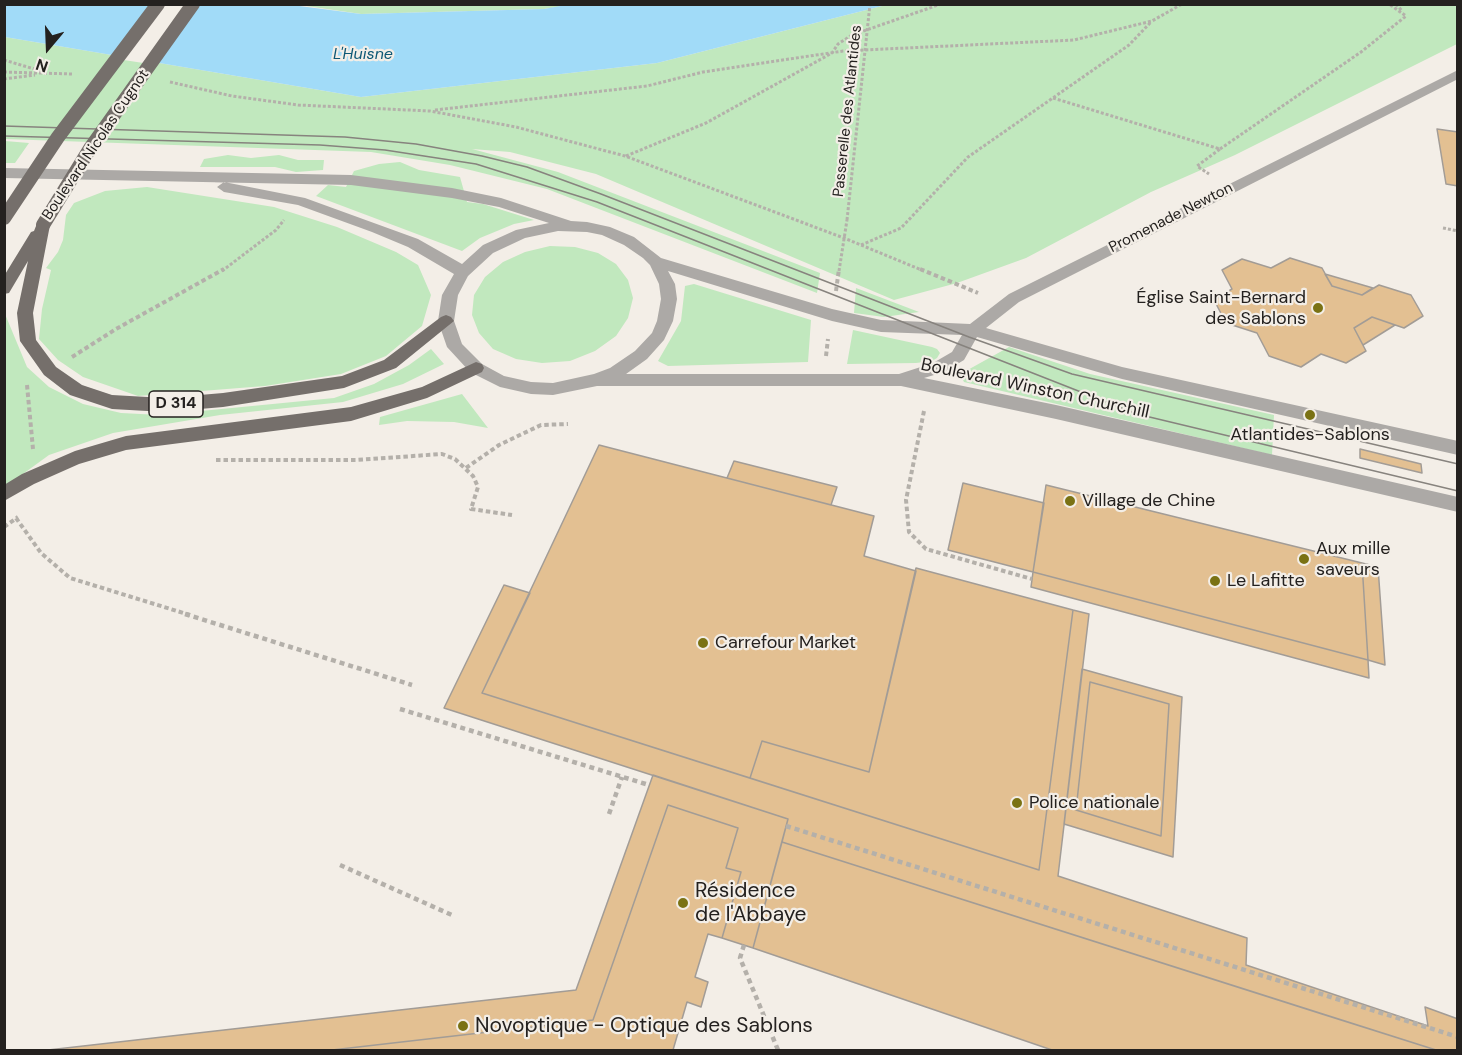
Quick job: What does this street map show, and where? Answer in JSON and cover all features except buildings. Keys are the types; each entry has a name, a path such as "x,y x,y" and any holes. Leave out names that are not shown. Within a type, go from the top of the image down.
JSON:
{"main road":[{"name":"Boulevard Nicolas Cugnot","path":"4,218 58,137 158,4"},
{"name":"Boulevard Nicolas Cugnot","path":"4,289 92,147 193,4"},
{"name":"D 314","path":"43,225 26,313 28,341 50,371 76,390 112,402 165,405 223,400 344,382 390,364 446,321"},
{"path":"4,494 28,479 75,458 126,443 351,414 427,392 479,370"}],"street":[{"name":"Promenade Newton","path":"901,380 938,368 957,356 973,330 1004,304 1230,187 1270,170 1455,76"},
{"path":"4,173 351,180 452,193 501,203 621,237 642,249 656,262 668,291 668,306 662,328 641,356 616,372 575,386 542,389 510,384 479,370 455,347 446,321 450,295 462,272 488,249 513,237 549,227 577,226"},
{"path":"172,177 300,201 413,243 462,272"},
{"name":"Boulevard Winston Churchill","path":"656,262 832,315 881,327 973,330 1122,373 1458,448"},
{"name":"Boulevard Winston Churchill","path":"597,380 901,380 1067,414 1458,505"}],"path":[{"name":"Passerelle des Atlantides","path":"847,220 870,4"},
{"path":"626,156 706,123 832,53 838,44 852,35 941,4"},
{"path":"430,111 647,86 703,72 832,53 909,46 1074,40 1152,21 1182,4"},
{"path":"1389,4 1406,16"},
{"path":"1396,4 1406,16"},
{"path":"1230,187 1197,166 1361,52 1406,16"},
{"path":"861,245 901,228 968,157 1129,45 1152,21"},
{"path":"4,60 47,73"},
{"path":"4,72 79,74"},
{"path":"4,79 47,73"},
{"path":"168,82 232,96 298,105 430,111 516,127 626,156 861,245 1004,304"},
{"path":"1053,98 1220,149"},
{"path":"33,456 27,384 116,329 230,266 276,230 300,201"},
{"path":"1443,228 1458,231"},
{"path":"929,385 906,500 909,532 926,549 1032,579"},
{"path":"466,468 499,445 541,425 568,424"},
{"path":"211,460 356,460 432,454 454,459 473,477 478,487 471,509 512,515"},
{"path":"16,519 18,511"},
{"path":"4,528 25,514"},
{"path":"16,519 41,553 70,578 412,685"},
{"path":"400,709 649,785"},
{"path":"609,814 622,777"},
{"path":"786,826 1458,1037"},
{"path":"340,865 454,916"},
{"path":"744,945 740,958 778,1050"}],"green space":[{"path":"293,4 571,5 544,9 361,14"},
{"path":"886,5 1457,5 1457,44 1235,155 1151,192 1026,258 957,283 894,300 596,174 510,152 472,149 558,172 820,273 817,293 547,189 450,165 371,152 5,139 5,37 361,97 657,63"},
{"path":"5,141 29,143 15,163 5,163"},
{"path":"228,155 251,158 279,155 298,160 324,160 323,170 296,172 275,167 200,167 204,159"},
{"path":"400,162 419,170 460,177 467,202 483,204 534,220 514,224 480,238 462,251 316,196 328,185 346,187 354,171 379,164"},
{"path":"147,187 274,207 337,227 396,252 418,265 431,295 422,326 386,356 341,374 265,386 138,396 83,377 58,360 39,339 42,309 51,270 46,268 58,252 63,240 66,215 74,203 105,191"},
{"path":"550,246 575,247 598,253 616,264 628,280 633,298 628,318 616,336 595,351 570,361 542,363 516,359 493,349 479,333 472,315 474,295 485,277 503,262 525,252"},
{"path":"694,284 811,320 808,362 668,366 658,361 681,321 685,286"},
{"path":"856,288 919,312 884,317 854,313"},
{"path":"5,314 27,367 49,387 83,404 121,413 160,415 334,398 374,384 409,365 431,349 444,364 403,384 343,402 220,415 113,433 49,455 5,487"},
{"path":"853,330 932,347 940,353 932,361 916,363 847,364"},
{"path":"1009,347 1090,374 1274,415 1272,455 964,382 961,376 964,372"},
{"path":"462,394 488,428 454,422 407,421 379,425 380,417"}],"water":[{"name":"L'Huisne","path":"284,4 361,14 544,9 571,4 886,5 657,63 361,97 5,37 4,5"}],"pier":[{"path":"158,5 193,5 150,64 117,59"}],"tram line":[{"path":"4,126 345,137 416,144 482,156 527,167 601,194 969,337 1072,374 1458,464"},
{"path":"4,136 320,145 385,150 476,164 597,202 1137,414 1458,491"}],"place":[{"name":"Église Saint-Bernard des Sablons","path":"1318,308"},
{"name":"Atlantides-Sablons","path":"1310,415"},
{"name":"Village de Chine","path":"1070,501"},
{"name":"Aux mille saveurs","path":"1304,559"},
{"name":"Le Lafitte","path":"1215,581"},
{"name":"Carrefour Market","path":"703,643"},
{"name":"Police nationale","path":"1017,803"},
{"name":"Résidence de l'Abbaye","path":"683,903"},
{"name":"Novoptique - Optique des Sablons","path":"463,1026"}]}
